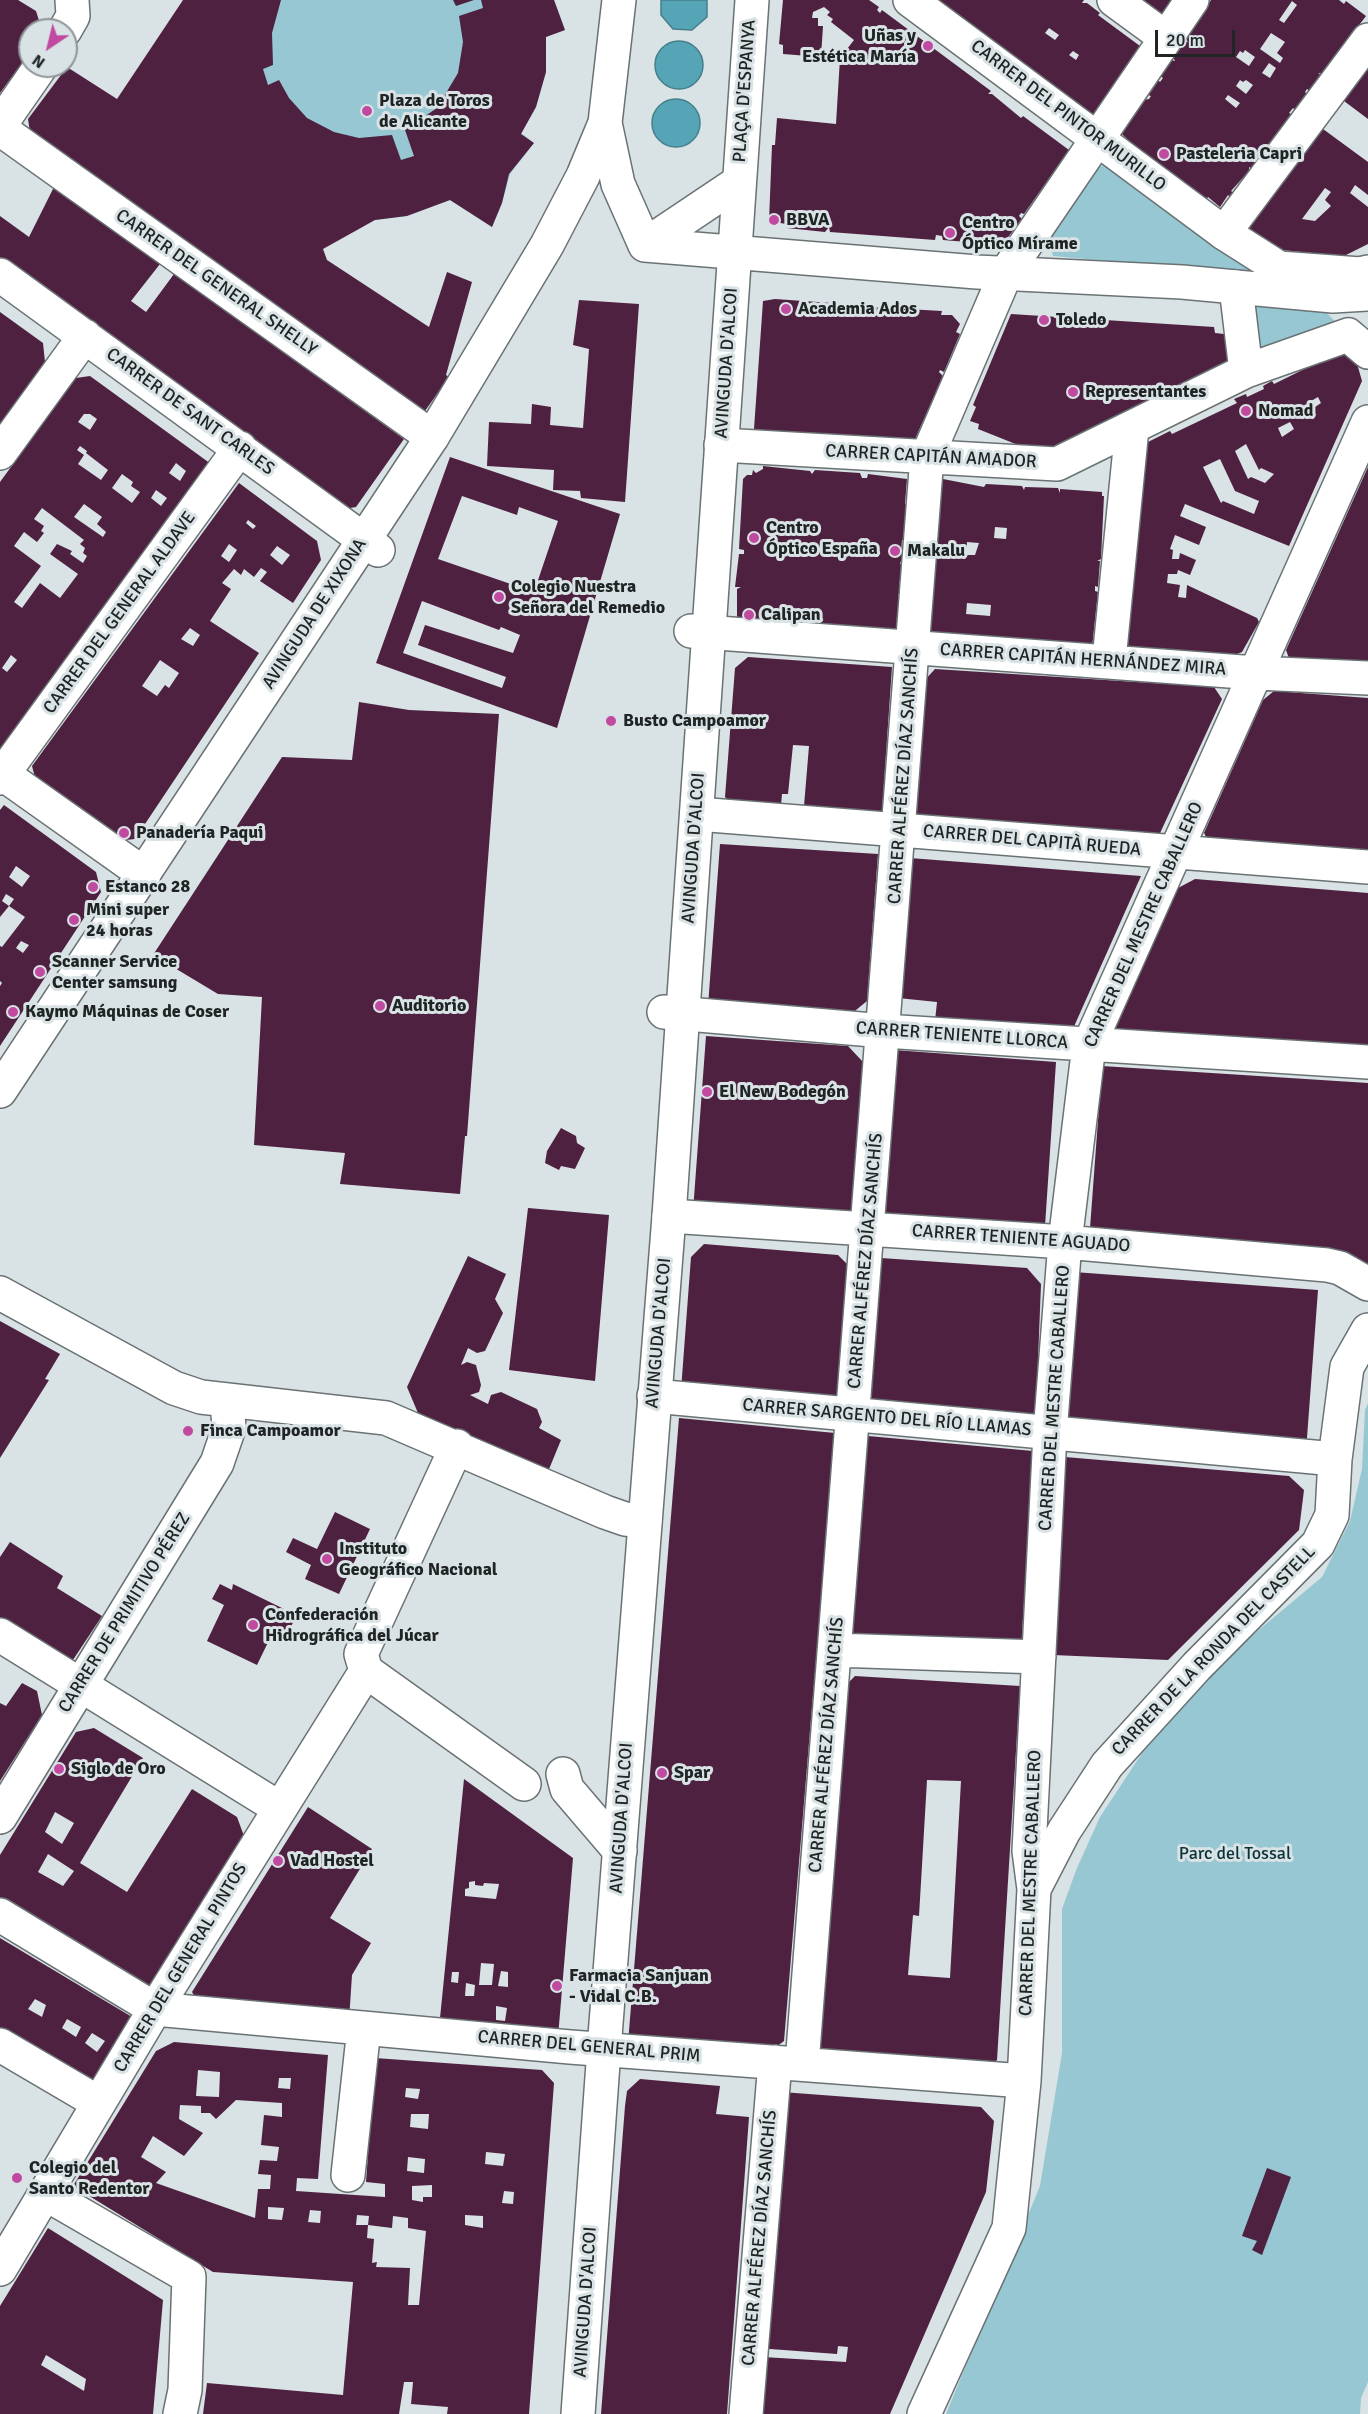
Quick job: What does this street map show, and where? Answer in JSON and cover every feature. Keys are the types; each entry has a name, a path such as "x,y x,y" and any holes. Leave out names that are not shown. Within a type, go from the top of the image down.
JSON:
{"street":[{"path":"619,0 605,123 618,184 645,245 1006,273 1236,287 1333,296 1368,294"},
{"name":"PLAÇA D'ESPANYA","path":"734,252 752,0"},
{"name":"CARRER DEL PINTOR MURILLO","path":"910,0 1224,233 1279,268 1360,274 1368,272"},
{"path":"1114,0 1166,38"},
{"name":"CARRER ALFÉREZ DÍAZ SANCHÍS","path":"746,2414 835,1650 927,458 989,307 1006,273 1192,0"},
{"path":"1224,233 1368,39"},
{"path":"0,127 33,78"},
{"name":"AVINGUDA DE XIXONA","path":"2,1082 371,545 432,437 547,245 583,176 605,123"},
{"name":"CARRER DEL GENERAL SHELLY","path":"0,127 432,437"},
{"name":"PLAÇA D'ESPANYA","path":"645,245 674,224 702,209 739,182"},
{"path":"629,206 650,219 674,224"},
{"name":"AVINGUDA D'ALCOI","path":"578,2414 669,1216 673,1013 697,814 699,632 721,445 734,252"},
{"name":"CARRER DE SANT CARLES","path":"0,275 371,545"},
{"path":"1236,287 1246,371"},
{"path":"1333,296 1367,344"},
{"path":"0,453 85,336"},
{"name":"CARRER CAPITÁN AMADOR","path":"721,445 1057,464 1246,371 1348,336 1367,344"},
{"name":"CARRER DEL MESTRE CABALLERO","path":"924,2414 1009,2228 1024,2081 1034,1889 1029,1851 1050,1433 1065,1242 1089,1045 1368,422"},
{"path":"1109,660 1132,428"},
{"name":"CARRER DEL GENERAL ALDAVE","path":"1,774 240,448"},
{"name":"CARRER CAPITÁN HERNÁNDEZ MIRA","path":"699,632 1109,660 1256,673 1368,678"},
{"path":"1,774 144,874"},
{"name":"CARRER DEL CAPITÀ RUEDA","path":"697,814 1174,854 1368,867"},
{"name":"CARRER TENIENTE LLORCA","path":"673,1013 884,1031 1368,1062"},
{"name":"CARRER TENIENTE AGUADO","path":"669,1216 1065,1242 1327,1265 1340,1268 1368,1284"},
{"path":"0,1293 174,1388 201,1397 386,1418 457,1446 605,1512 625,1519 645,1521"},
{"name":"CARRER DE LA RONDA DEL CASTELL","path":"1034,1889 1064,1831 1107,1765 1197,1666 1318,1544 1332,1515 1335,1459 1347,1367 1368,1330"},
{"name":"CARRER SARGENTO DEL RÍO LLAMAS","path":"654,1396 1335,1459"},
{"name":"CARRER DE PRIMITIVO PÉREZ","path":"0,1817 217,1463 229,1428 227,1400"},
{"path":"457,1446 361,1654 366,1671 524,1784"},
{"path":"0,1635 279,1808"},
{"path":"835,1650 1039,1658"},
{"name":"CARRER DEL GENERAL PINTOS","path":"0,2269 155,2009 366,1671"},
{"path":"563,1774 567,1789 620,1851"},
{"path":"0,1915 155,2009"},
{"name":"CARRER DEL GENERAL PRIM","path":"155,2009 604,2049 1024,2081"},
{"path":"348,2175 364,2028"},
{"path":"0,2045 99,2103"},
{"path":"44,2193 189,2277 183,2402"}],"green space":[{"name":"Plaza de Toros de Alicante","path":"193,0 554,0 565,30 546,37 546,72 536,107 521,133 534,143 510,174 492,227 450,200 406,216 375,220 338,218"},
{"path":"1104,165 1251,269 1249,274 1053,256 1047,230 1087,173"},
{"path":"1242,300 1324,310 1348,335 1253,369"},
{"name":"Parc del Tossal","path":"1368,1403 1368,2382 1361,2398 1360,2414 946,2414 1040,2186 1062,2053 1062,1909 1077,1868 1100,1817 1150,1741 1235,1650 1322,1577 1350,1521 1362,1469 1365,1410"}],"shaded area":[{"path":"661,0 707,0 707,17 692,30 673,29 661,15"},
{"path":"679,41 696,48 703,65 696,82 679,89 662,82 655,65 662,48"},
{"path":"676,99 693,106 700,123 693,140 676,147 659,140 652,123 659,106"}],"building":[{"path":"0,0 18,0 36,11 38,18 18,18 18,68 0,93"},
{"path":"183,0 281,0 272,33 273,65 263,69 268,85 279,80 289,98 307,118 334,132 359,138 392,135 401,160 414,156 405,130 437,108 458,73 463,42 459,16 483,8 481,0 554,0 565,30 546,37 546,72 536,107 521,134 534,143 509,174 502,203 492,227 450,200 407,216 375,220 323,249 327,260 429,327 447,272 472,282 446,375 449,377 420,418 31,139 28,119 59,78 78,78 78,74 117,99"},
{"path":"453,0 474,0 456,6"},
{"path":"783,0 869,0 879,7 877,10 880,13 882,10 991,91 988,94 992,94 1021,118 1023,116 1069,150 1024,214 1021,213 1019,216 1022,219 1002,245 943,240 942,236 936,235 935,240 830,232 829,227 825,232 787,228 786,224 769,221 772,145 775,145 777,118 836,124 840,58 854,40 831,22 833,19 827,15 830,12 824,7 813,12 812,18 818,18 818,26 823,26 821,57 783,54 783,45 779,44"},
{"path":"924,0 1084,0 1082,3 1087,3 1100,13 1098,15 1140,46 1126,68 1128,70 1119,83 1116,82 1109,100 1105,98 1090,125","holes":["1049,28 1059,35 1055,40 1045,33","1073,51 1079,55 1076,60 1069,55"]},
{"path":"1119,0 1172,0 1154,26"},
{"path":"1211,0 1339,0 1344,4 1346,1 1366,16 1322,74 1318,73 1323,77 1311,92 1307,89 1305,92 1308,95 1296,111 1293,108 1289,113 1293,115 1270,147 1266,144 1252,169 1249,167 1249,171 1231,191 1234,193 1230,197 1228,195 1220,207 1208,197 1206,200 1132,144 1121,133 1143,100 1149,99 1151,96 1148,95 1158,80 1160,82 1163,78 1160,76 1171,60 1175,61 1173,57 1184,41 1188,42 1186,39","holes":["1292,1 1297,5 1284,23 1279,20","1271,33 1285,42 1277,53 1283,58 1280,63 1260,49","1245,50 1255,57 1249,66 1236,57 1240,51 1243,53","1269,63 1276,68 1270,78 1262,73","1240,80 1243,82 1246,80 1253,85 1246,94 1236,86","1228,95 1240,103 1236,108 1225,99"]},
{"path":"1368,68 1368,119 1344,101 1347,97 1345,95"},
{"path":"1318,129 1323,129 1368,162 1368,195 1355,185 1350,193 1368,207 1368,244 1344,256 1281,250 1268,240 1264,243 1249,228 1305,153 1301,150","holes":["1325,188 1331,192 1325,200 1331,206 1315,221 1302,219"]},
{"path":"54,187 160,264 131,301 146,312 174,274 404,439 356,507 338,510 0,266 0,216 29,237"},
{"path":"775,299 860,305 860,310 871,311 871,307 942,311 941,315 952,315 960,324 956,332 960,334 944,372 940,370 939,372 943,376 912,446 754,429 763,301"},
{"path":"579,300 639,304 625,502 581,498 580,491 553,490 554,470 487,466 489,422 531,424 532,404 551,407 550,425 583,428 589,349 573,345"},
{"path":"0,312 43,343 45,362 0,425"},
{"name":"Representantes","path":"1011,314 1214,327 1215,333 1224,334 1229,361 1047,452 1028,449 978,429 979,424 970,421 976,407 973,405"},
{"path":"1341,351 1356,360 1362,381 1289,546 1185,504 1180,516 1206,527 1199,545 1175,535 1170,549 1173,550 1172,559 1179,559 1180,553 1196,560 1190,575 1178,570 1177,574 1168,574 1167,583 1180,585 1178,597 1186,598 1187,585 1257,618 1259,622 1242,652 1230,657 1133,650 1126,644 1138,447 1170,431 1172,434 1237,403 1234,399 1246,394 1247,397 1264,389 1263,386 1272,381 1274,384","holes":["1318,397 1321,403 1315,407 1311,401","1290,422 1294,429 1282,437 1278,428","1246,444 1259,470 1261,468 1274,474 1265,483 1251,477 1248,479 1235,451","1220,459 1235,491 1259,501 1254,514 1223,501 1221,503 1203,467"]},
{"path":"90,376 211,464 0,750 0,482 76,378","holes":["84,414 90,414 97,419 90,430 78,422","80,446 108,470 101,480 78,464 84,455 77,450","176,463 186,471 180,481 169,473","122,474 133,482 131,486 140,492 132,503 112,488","156,490 167,498 161,506 151,498","84,504 102,517 97,524 106,532 103,537 74,517","42,508 84,540 80,544 85,548 83,553 87,556 83,563 70,554 72,551 57,544 50,554 78,574 60,598 40,583 22,608 14,602 41,566 14,546 24,532 37,542 44,533 41,531 44,526 34,519","11,655 17,660 7,672 2,668"]},
{"name":"Colegio Nuestra Señora del Remedio","path":"450,457 620,514 557,728 376,663","holes":["462,496 517,515 519,507 558,521 534,592 438,559","422,601 499,630 501,627 520,635 513,653 425,625 418,645 506,677 502,688 403,653"]},
{"path":"763,466 810,471 812,474 815,470 860,473 862,478 867,478 868,474 907,479 905,504 909,505 908,540 902,540 901,553 905,554 905,562 901,561 900,564 906,565 904,580 900,580 899,584 902,584 902,595 898,594 899,616 896,619 901,619 899,640 737,624 737,589 741,587 735,587 739,554 744,554 744,550 739,549 743,479 747,475 752,475 753,470 756,473 763,469"},
{"path":"1368,467 1368,666 1290,661 1286,650"},
{"path":"943,479 984,487 986,484 1022,486 1024,490 1025,487 1058,488 1060,493 1060,489 1102,492 1104,496 1101,559 1097,561 1100,561 1098,587 1095,586 1095,591 1098,592 1092,648 926,641 935,483 942,483","holes":["995,527 1007,528 1006,539 994,538","967,542 979,543 975,555 966,555","967,603 991,605 990,616 966,614"]},
{"path":"239,483 317,541 321,560 293,603 260,581 267,572 261,568 254,577 244,569 241,575 234,569 222,583 231,589 210,621 259,653 135,839 116,841 37,785 32,766","holes":["248,520 256,526 253,529 246,523","229,544 237,550 229,562 221,556","277,546 290,555 282,565 270,555","190,628 200,635 193,646 181,639","160,660 179,673 169,688 165,685 157,696 142,686"]},
{"path":"748,657 892,667 882,812 803,818 809,746 793,745 788,794 782,794 780,816 738,812 725,797 735,668"},
{"path":"935,669 1214,687 1222,699 1155,844 913,826 923,682"},
{"path":"1274,691 1368,698 1368,861 1212,848 1204,833 1263,700"},
{"path":"359,702 409,710 499,714 467,1136 465,1136 460,1194 340,1184 345,1153 254,1145 262,997 218,994 153,955 282,757 352,760"},
{"path":"4,805 96,872 101,892 0,1046 0,986 2,983 0,981 0,946 2,947 25,917 9,906 0,917 0,810","holes":["16,866 30,876 22,887 9,877","6,894 14,899 9,906 2,901","21,941 29,945 23,953 16,948"]},
{"path":"720,844 878,854 867,1001 850,1015 708,1006"},
{"path":"910,858 1141,876 1072,1031 935,1021 937,1002 898,998"},
{"path":"1195,879 1368,893 1368,1051 1114,1032 1178,888"},
{"path":"706,1036 848,1046 863,1062 851,1212 693,1211"},
{"path":"894,1050 1056,1062 1045,1226 882,1225"},
{"path":"1102,1066 1368,1083 1368,1263 1089,1242"},
{"path":"561,1128 576,1136 577,1143 585,1148 575,1169 561,1166 559,1170 545,1163 547,1151"},
{"path":"528,1208 609,1215 595,1381 509,1370"},
{"path":"704,1244 838,1255 850,1267 837,1405 681,1390 691,1257"},
{"path":"468,1256 506,1274 495,1299 503,1313 485,1351 477,1353 468,1348 461,1365 467,1362 476,1365 481,1385 479,1392 470,1395 488,1404 491,1395 501,1392 537,1409 542,1422 539,1428 561,1440 547,1474 418,1413 407,1387"},
{"path":"881,1258 1027,1268 1041,1284 1036,1411 1019,1423 869,1407"},
{"path":"1074,1272 1318,1290 1306,1451 1080,1429 1066,1416"},
{"path":"0,1321 60,1354 45,1379 49,1380 0,1458"},
{"path":"679,1418 835,1433 784,2041 768,2053 628,2043"},
{"path":"868,1436 1033,1451 1021,1652 848,1643"},
{"path":"1065,1457 1289,1476 1304,1490 1299,1530 1168,1660 1053,1655"},
{"name":"Instituto Geográfico Nacional","path":"335,1512 370,1529 339,1594 305,1579 311,1565 286,1552 293,1538 317,1549"},
{"path":"10,1542 63,1576 57,1588 102,1616 65,1672 0,1632 0,1557"},
{"name":"Confederación Hidrográfica del Júcar","path":"220,1584 232,1590 233,1584 284,1609 282,1614 294,1621 286,1635 274,1630 257,1665 207,1641 224,1605 212,1599"},
{"path":"855,1676 1020,1686 997,2060 985,2071 813,2056 844,1687","holes":["927,1780 961,1781 950,1978 908,1975 913,1915 919,1916"]},
{"path":"22,1683 37,1691 42,1715 0,1781 0,1703 6,1706"},
{"path":"94,1728 143,1758 80,1863 127,1892 192,1789 237,1817 244,1836 150,1990 0,1901 0,1855 76,1732","holes":["55,1812 74,1823 62,1844 45,1832","48,1854 74,1871 63,1886 38,1872"]},
{"path":"464,1779 573,1858 558,2037 439,2028","holes":["475,1881 475,1885 483,1886 484,1883 499,1884 496,1899 465,1896 465,1889 469,1888 469,1882","481,1963 494,1964 492,1985 479,1985","501,1971 508,1972 508,1987 498,1986","452,1972 459,1972 458,1983 451,1982","466,1983 475,1985 474,1996 465,1996","496,2006 507,2008 505,2021 496,2020"]},
{"path":"308,1807 372,1849 330,1918 371,1943 352,1975 349,2020 202,2008 192,1992"},
{"path":"0,1938 132,2017 89,2087 0,2033","holes":["35,1999 46,2005 42,2017 28,2009","67,2019 81,2027 76,2037 62,2028","92,2033 105,2041 97,2052 85,2043"]},
{"path":"174,2042 328,2055 318,2179 297,2178 296,2191 385,2197 385,2184 366,2182 375,2058 542,2070 554,2083 529,2414 447,2414 448,2407 411,2404 413,2382 404,2382 399,2414 203,2414 207,2383 343,2395 353,2282 213,2272 73,2186 156,2051","holes":["198,2070 220,2072 219,2097 196,2096","279,2078 291,2078 290,2089 278,2088","406,2088 420,2089 418,2099 405,2097","236,2100 282,2103 282,2117 264,2115 261,2145 279,2147 277,2161 260,2160 258,2174 271,2175 270,2189 258,2189 255,2218 156,2183 166,2172 141,2157 153,2136 184,2156 203,2133 179,2119 180,2105 201,2106 201,2113 210,2113 216,2119","411,2114 429,2114 428,2129 410,2127","486,2152 505,2154 503,2166 485,2164","408,2157 425,2159 424,2173 407,2171","432,2185 432,2197 423,2197 423,2202 412,2200 412,2186","504,2191 514,2192 513,2204 502,2203","268,2207 284,2208 282,2220 268,2219","310,2210 321,2211 320,2223 308,2222","357,2215 369,2216 368,2225 356,2225","465,2215 483,2216 483,2228 465,2225","393,2216 408,2218 408,2228 426,2231 419,2305 408,2305 410,2268 376,2267 377,2262 372,2263 374,2239 367,2238 368,2225 392,2228"]},
{"path":"640,2079 720,2086 716,2114 749,2117 727,2414 601,2414 625,2106 627,2091"},
{"path":"782,2092 981,2107 994,2121 986,2192 890,2414 759,2414 763,2357 846,2362 848,2347 838,2346 837,2354 757,2348"},
{"path":"1267,2168 1291,2177 1262,2255 1252,2250 1257,2241 1242,2236"},
{"path":"48,2228 163,2300 153,2414 0,2414 0,2306","holes":["46,2355 86,2379 84,2391 41,2365"]}],"place":[{"name":"Uñas y Estética María","path":"928,46"},
{"name":"Plaza de Toros de Alicante","path":"367,111"},
{"name":"Pasteleria Capri","path":"1164,154"},
{"name":"BBVA","path":"774,220"},
{"name":"Centro Óptico Mírame","path":"950,233"},
{"name":"Academia Ados","path":"786,309"},
{"name":"Toledo","path":"1044,320"},
{"name":"Representantes","path":"1073,392"},
{"name":"Nomad","path":"1246,411"},
{"name":"Centro Óptico España","path":"754,538"},
{"name":"Makalu","path":"895,551"},
{"name":"Colegio Nuestra Señora del Remedio","path":"499,597"},
{"name":"Calipan","path":"749,615"},
{"name":"Busto Campoamor","path":"611,721"},
{"name":"Panadería Paqui","path":"124,833"},
{"name":"Estanco 28","path":"93,887"},
{"name":"Mini super 24 horas","path":"74,920"},
{"name":"Scanner Service Center samsung","path":"40,972"},
{"name":"Auditorio","path":"380,1006"},
{"name":"Kaymo Máquinas de Coser","path":"13,1012"},
{"name":"El New Bodegón","path":"707,1092"},
{"name":"Finca Campoamor","path":"188,1431"},
{"name":"Instituto Geográfico Nacional","path":"327,1559"},
{"name":"Confederación Hidrográfica del Júcar","path":"253,1625"},
{"name":"Siglo de Oro","path":"59,1769"},
{"name":"Spar","path":"662,1773"},
{"name":"Vad Hostel","path":"278,1861"},
{"name":"Farmacia Sanjuan - Vidal C.B.","path":"557,1986"},
{"name":"Colegio del Santo Redentor","path":"17,2178"}]}
